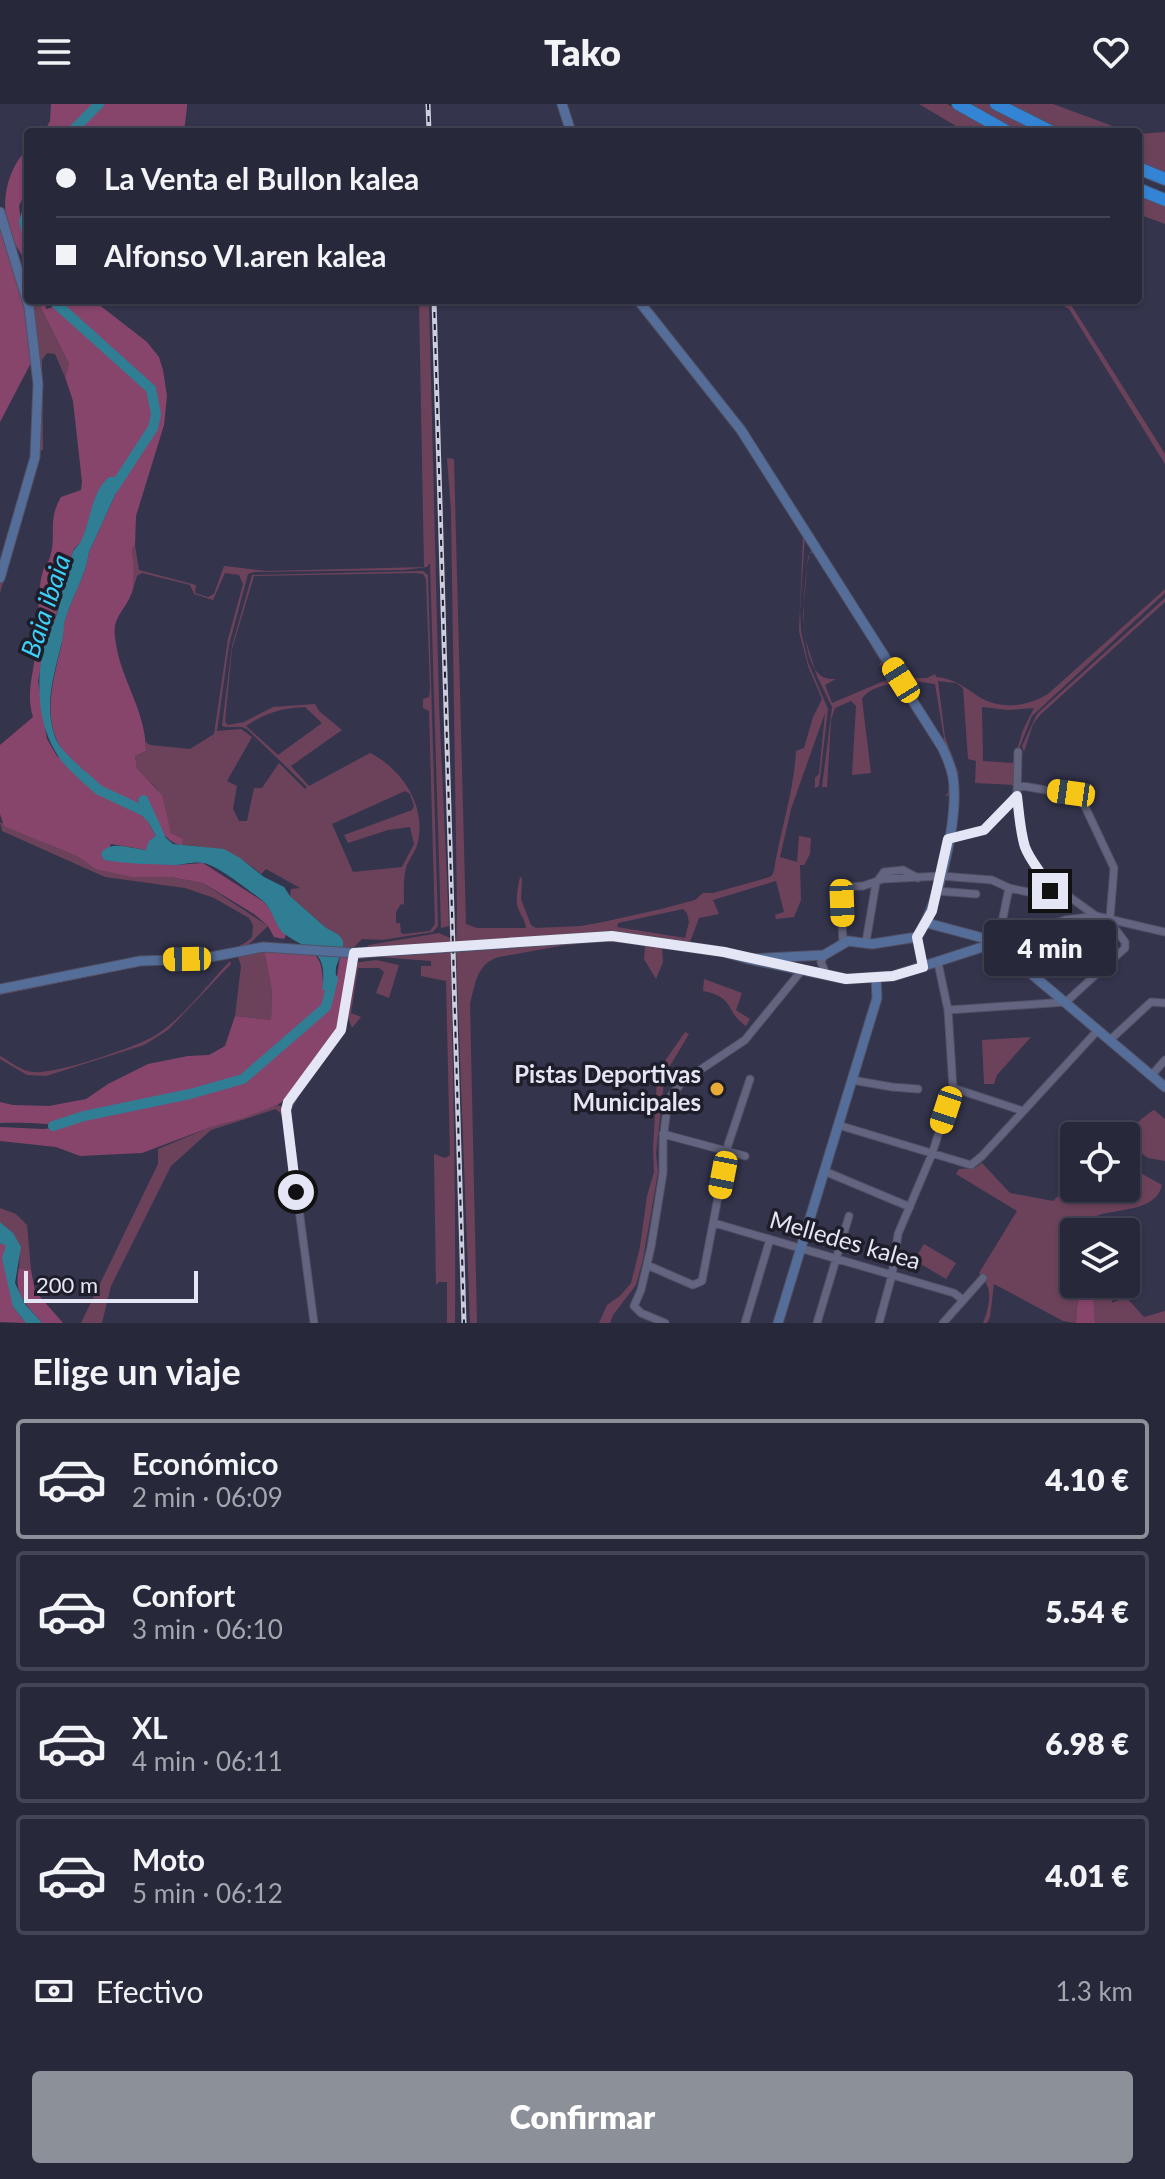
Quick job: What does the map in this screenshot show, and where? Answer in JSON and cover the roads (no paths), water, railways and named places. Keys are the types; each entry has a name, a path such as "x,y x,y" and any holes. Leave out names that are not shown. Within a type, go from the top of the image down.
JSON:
{"highway":[{"path":"958,104 1001,128"},
{"path":"996,104 1044,128"},
{"path":"1142,170 1165,179"},
{"path":"1142,191 1165,200"}],"street":[{"path":"562,104 570,128"},
{"path":"0,212 24,291"},
{"path":"0,578 35,457 38,384 28,304"},
{"path":"641,304 741,430 908,692 951,767 953,807 941,876 927,923 917,937 872,944 843,942 824,955 748,959"},
{"path":"1018,752 1017,796 1024,845 1032,862 1041,870 1050,891"},
{"path":"948,1010 1066,1002 1125,948 1125,942 1110,918 1114,868 1080,796 1017,785"},
{"path":"948,839 984,830 1017,796"},
{"path":"843,942 840,887 876,883 883,879 941,876 992,880 1028,892 1050,891 1069,895 1086,912 1096,916 1165,932"},
{"path":"866,942 876,883"},
{"path":"998,942 1009,888"},
{"path":"937,891 976,894"},
{"path":"0,989 140,961 200,959 263,947 349,952 603,936 724,952 846,979 893,976 1086,912"},
{"path":"927,923 998,942 1009,955 1165,1087"},
{"path":"917,937 923,967"},
{"path":"314,1323 286,1110 288,1102 341,1030 349,952"},
{"path":"824,955 821,962 826,974"},
{"path":"879,1323 892,1275 898,1234 932,1154 953,1088 948,1010 938,963"},
{"path":"665,1323 641,1313 634,1306 647,1265 663,1173 666,1111 672,1093 682,1082 745,1040 802,970"},
{"path":"778,1323 877,998 876,977"},
{"path":"1110,1040 1151,1002 1165,1003"},
{"path":"838,1125 965,1164 975,1163 1098,1030"},
{"path":"1151,1076 1165,1060"},
{"path":"647,1265 689,1284 700,1284 704,1277 728,1151 750,1079"},
{"path":"852,1080 918,1089"},
{"path":"953,1088 1023,1111"},
{"path":"663,1134 745,1156"},
{"path":"824,1171 910,1207"},
{"path":"817,1323 849,1216"},
{"name":"Melledes kalea","path":"714,1223 954,1293 963,1300"},
{"path":"745,1323 770,1239"},
{"path":"943,1323 983,1278"}],"water":[{"path":"109,477 116,477 120,484 89,552 65,620 50,699 51,722 57,741 88,776 92,782 89,785 58,756 49,738 43,719 40,677 46,636 58,612 69,562 82,539 98,491"},
{"path":"142,795 147,796 166,838 173,844 224,849 284,887 325,927 339,935 343,948 336,967 335,990 322,990 323,967 320,960 311,950 282,932 262,900 211,865 104,860 101,854 109,847 146,850 149,841 156,836 139,805 138,799"},
{"path":"0,1222 13,1233 21,1247 15,1283 25,1304 42,1323 26,1323 13,1307 2,1258 6,1246 0,1243"}],"waterway":[{"name":"Baia ibaia","path":"75,128 99,104"},
{"name":"Baia ibaia","path":"56,304 151,389 156,414 153,428 113,489"},
{"name":"Baia ibaia","path":"82,775 99,790 149,816"},
{"name":"Baia ibaia","path":"53,1126 243,1079 326,1007 333,979"}],"railway":[{"path":"428,104 429,128"},
{"path":"434,304 464,1323"}],"place":[{"name":"Pistas Deportivas Municipales","path":"717,1089"}]}
